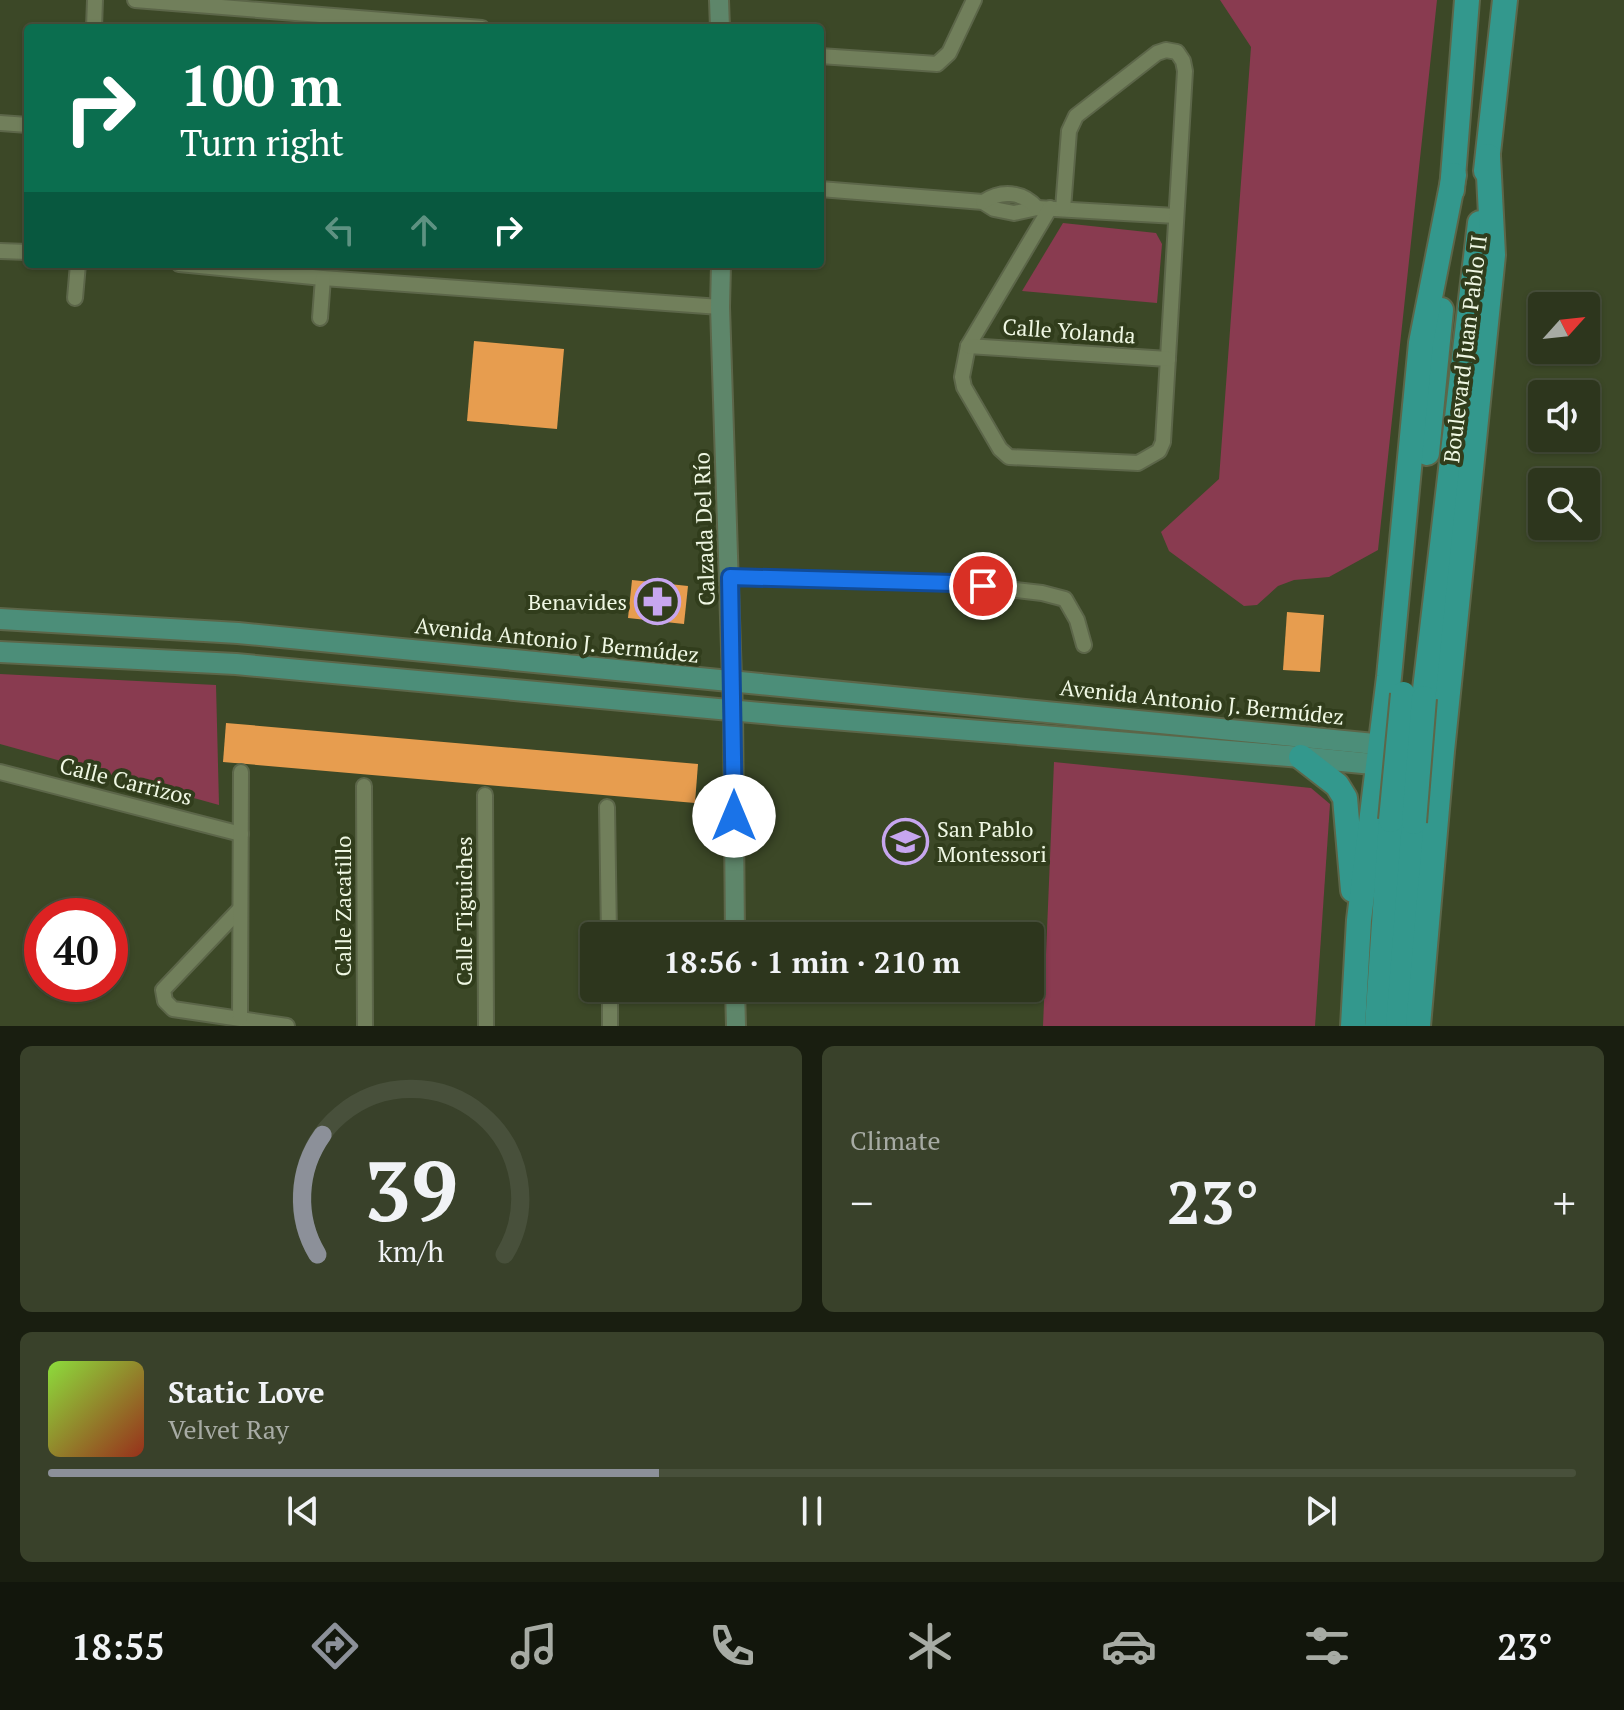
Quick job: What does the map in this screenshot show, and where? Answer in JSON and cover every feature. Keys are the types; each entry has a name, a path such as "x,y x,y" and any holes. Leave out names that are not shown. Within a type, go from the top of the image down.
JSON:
{"highway":[{"name":"Boulevard Juan Pablo II","path":"1416,693 1438,345 1467,0"},
{"name":"Boulevard Juan Pablo II","path":"1416,693 1468,326 1505,0"},
{"path":"1377,1026 1393,822 1493,255 1488,156"},
{"path":"1418,1026 1442,761 1416,693 1421,343 1454,175"},
{"path":"1398,1026 1393,822 1380,755 1416,693"},
{"path":"1301,757 1326,774 1345,798 1353,892 1359,920 1353,1026"},
{"path":"1393,822 1387,814 1408,814 1427,827 1435,837"},
{"path":"1359,920 1393,822"}],"main road":[{"name":"Avenida Antonio J. Bermúdez","path":"0,619 238,633 732,682 1442,761"},
{"name":"Avenida Antonio J. Bermúdez","path":"0,652 236,664 733,711 1301,757 1380,755"}],"street":[{"path":"94,24 95,0"},
{"path":"135,0 432,24"},
{"path":"719,0 720,24"},
{"path":"824,56 932,65 948,56 974,0"},
{"path":"1166,50 1177,52 1185,67 1176,216 1163,442 1159,451 1138,463 1013,459 1006,456 964,387 962,377 968,346 1050,208 1069,131 1076,116 1157,53 1166,50"},
{"path":"0,123 24,125"},
{"path":"824,189 983,202 997,194 1014,194 1050,208 1176,216"},
{"path":"0,251 24,252"},
{"path":"75,298 78,268"},
{"path":"220,268 720,307"},
{"name":"Calzada Del Río","path":"721,268 733,711 735,922"},
{"path":"320,318 323,278"},
{"name":"Calle Yolanda","path":"968,346 1168,359"},
{"path":"730,577 954,583 1042,593 1065,599 1077,620 1084,645"},
{"name":"Calle Carrizos","path":"0,772 241,834"},
{"path":"240,1018 241,772"},
{"name":"Calle Zacatillo","path":"364,786 365,1026"},
{"name":"Calle Tiguiches","path":"485,795 486,1026"},
{"path":"607,807 609,922"},
{"path":"240,909 163,990 165,1001 173,1009 287,1026"},
{"path":"610,1002 610,1026"},
{"path":"735,1002 736,1026"}],"shaded area":[{"path":"1220,0 1437,0 1378,550 1329,577 1294,580 1278,586 1257,605 1244,606 1169,551 1161,532 1219,479 1251,47"},
{"path":"1063,223 1156,233 1162,244 1157,303 1022,291"},
{"path":"0,674 216,685 219,805 0,744"},
{"path":"1054,762 1311,788 1330,804 1315,1026 1043,1026"}],"building":[{"path":"474,341 564,349 557,429 467,421"},
{"name":"Benavides","path":"632,580 688,586 684,624 628,618"},
{"path":"1287,612 1324,615 1320,672 1283,670"},
{"path":"226,723 698,764 695,803 223,762"}],"place":[{"name":"Benavides","path":"658,602"},
{"name":"San Pablo Montessori","path":"906,842"}],"route":[{"path":"734,816 730,577 983,586"}]}
